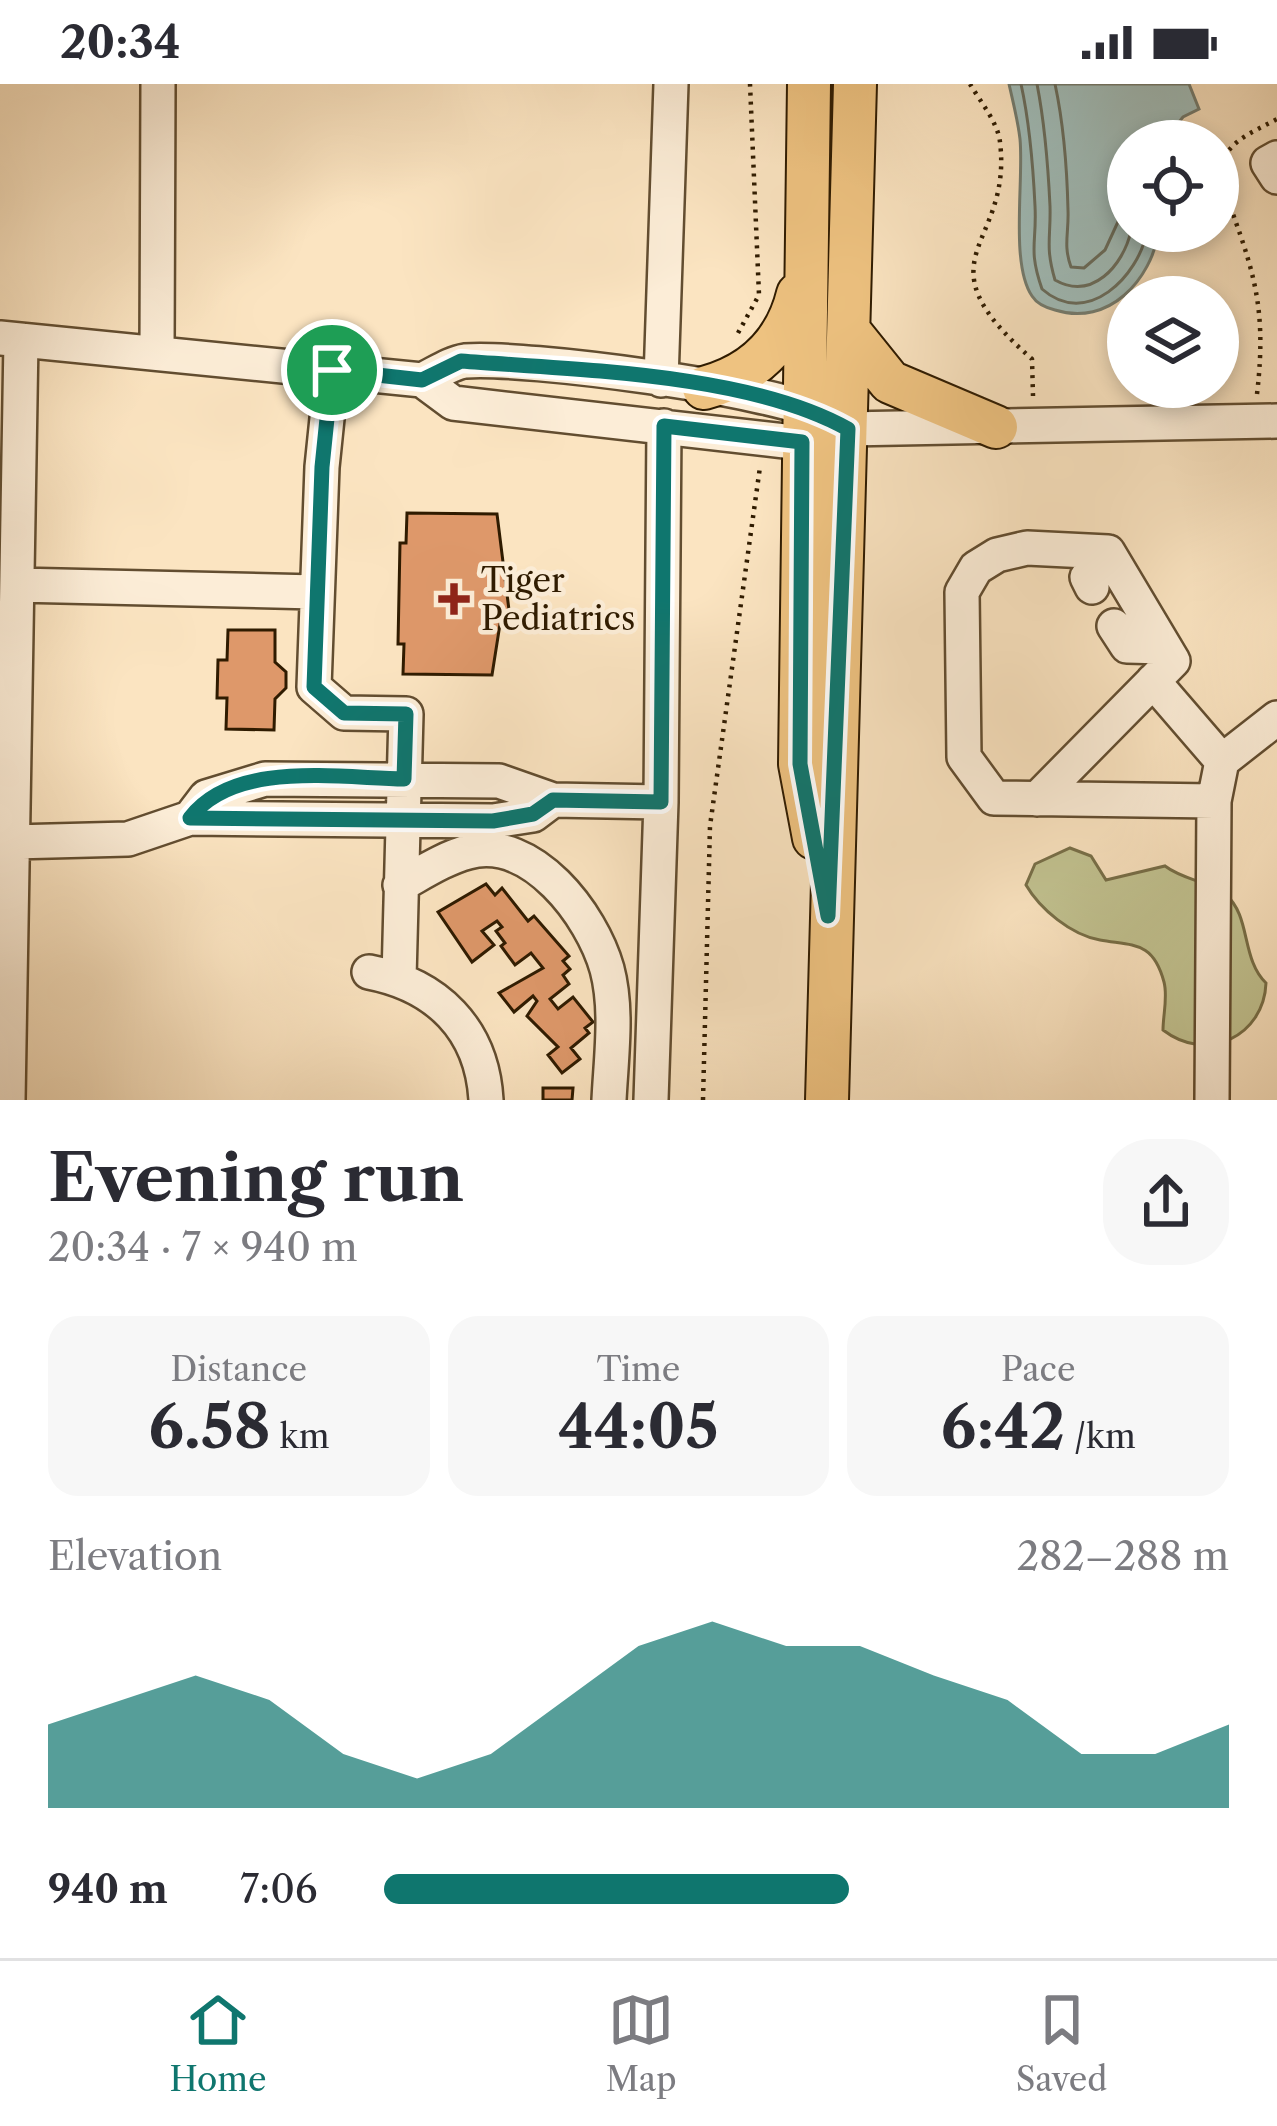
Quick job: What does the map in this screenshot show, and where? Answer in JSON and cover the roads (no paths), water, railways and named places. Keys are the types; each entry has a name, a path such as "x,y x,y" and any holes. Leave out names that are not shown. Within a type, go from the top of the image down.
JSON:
{"main road":[{"path":"809,84 800,764 828,916"},
{"path":"827,1100 828,916 848,429 854,84"},
{"path":"704,388 737,379 781,340 806,264"},
{"path":"849,331 890,382 1015,426"}],"street":[{"path":"157,351 158,84"},
{"path":"662,380 671,84"},
{"path":"1277,158 1268,163 1277,177"},
{"path":"8,1100 17,585 11,339 422,380 453,403 664,426 802,423 848,429 1266,422"},
{"path":"422,380 461,361 662,380 704,388 802,423"},
{"path":"332,370 314,687 344,713 406,714 400,885 384,975 459,1018 480,1060 485,1100"},
{"path":"651,1100 661,802 664,426"},
{"path":"1108,552 1027,548 997,555 976,568 962,592 964,757 994,798 1214,801"},
{"path":"1092,587 1087,577 1108,552"},
{"path":"1037,799 1172,661 1108,552"},
{"path":"17,585 316,592"},
{"path":"1114,626 1127,646 1164,647"},
{"path":"1153,681 1222,761"},
{"path":"1212,1100 1214,801 1222,761 1277,718"},
{"path":"190,818 206,797 265,779 499,781 553,800 661,802"},
{"path":"13,842 128,839 190,818 493,821 533,814 553,800"},
{"path":"400,885 450,859 489,850 529,862 555,884 598,944 608,971 609,1100"}],"water":[{"path":"1009,84 1189,84 1199,109 1181,120 1107,120 1107,252 1153,252 1141,276 1107,276 1107,306 1075,313 1052,309 1034,299 1025,282 1020,243 1020,139"}],"place":[{"name":"Tiger Pediatrics","path":"454,599"}]}
